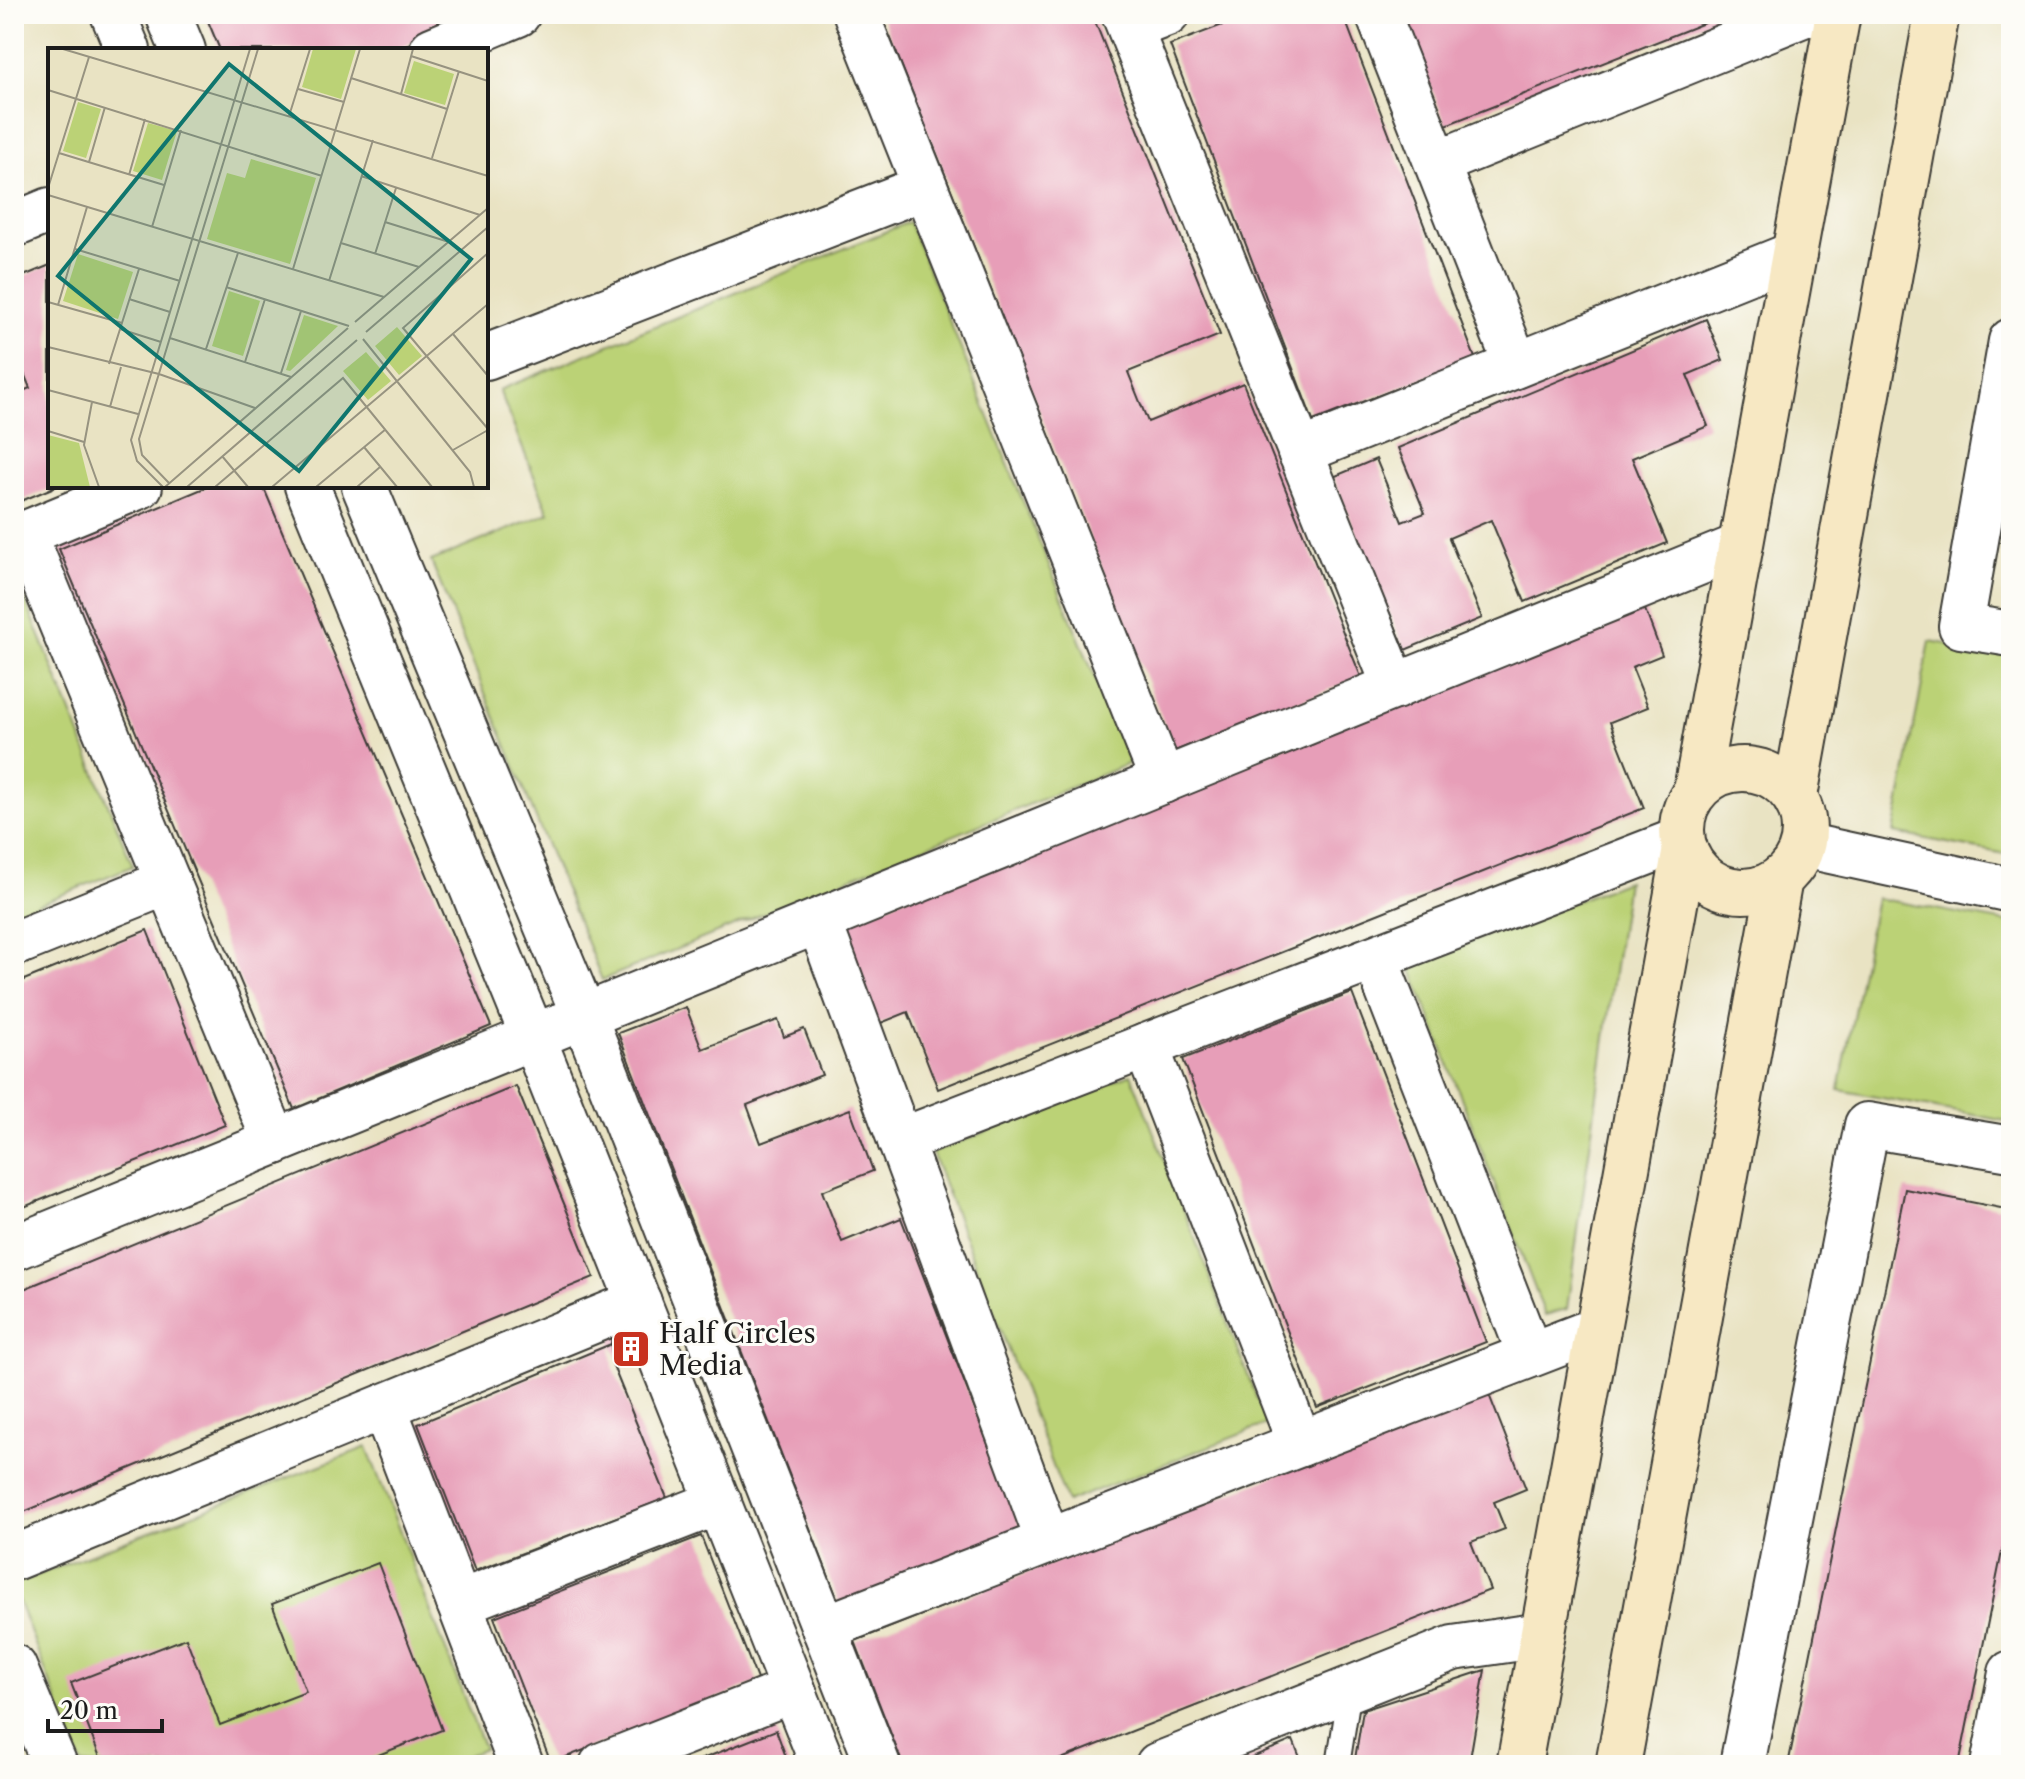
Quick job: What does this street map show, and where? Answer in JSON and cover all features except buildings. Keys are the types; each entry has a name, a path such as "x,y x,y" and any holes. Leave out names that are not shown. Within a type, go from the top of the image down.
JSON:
{"street":[{"path":"113,14 127,48"},
{"path":"168,14 182,48"},
{"path":"437,48 516,14"},
{"path":"856,14 1163,781"},
{"path":"1378,14 1516,365"},
{"path":"1437,163 1805,14"},
{"path":"1519,1765 1683,844 1684,813 1696,790 1838,14"},
{"path":"1795,796 1937,14"},
{"path":"1140,19 1300,452 1395,687"},
{"path":"488,356 925,187"},
{"path":"14,225 48,211"},
{"path":"1300,452 1794,254"},
{"path":"2011,341 1961,626 2011,634"},
{"path":"135,488 19,536 168,882 275,1142"},
{"path":"308,488 533,1037 823,1765"},
{"path":"365,488 584,1016 878,1765"},
{"path":"14,1248 1740,546"},
{"path":"1618,1765 1791,862 1805,823 1795,796 1781,780 1759,770 1735,768 1713,776 1696,790"},
{"path":"1683,844 1688,859 1703,878 1726,889 1754,891 1774,884 1791,862"},
{"path":"900,1141 1375,958 1683,844"},
{"path":"1791,862 2011,890"},
{"path":"14,944 168,882"},
{"path":"819,921 1048,1541"},
{"path":"1375,958 1530,1355"},
{"path":"1146,1046 1300,1444"},
{"path":"1742,1765 1867,1125 2011,1149"},
{"path":"14,1558 639,1302"},
{"path":"824,1628 1598,1329"},
{"path":"384,1407 459,1603 513,1762"},
{"path":"459,1603 719,1502"},
{"path":"1158,1765 1453,1648 1542,1635"},
{"path":"14,1667 55,1765"},
{"path":"1993,1765 2011,1673"},
{"path":"602,1765 793,1690"}],"lane":[{"path":"1338,1765 1350,1689"}],"green space":[{"path":"909,222 1130,763 602,980 431,561 549,513 499,390"},
{"path":"14,572 133,866 14,914"},
{"path":"1930,641 2011,656 2011,855 1894,833"},
{"path":"1627,881 1567,1309 1545,1315 1410,965"},
{"path":"1876,898 2011,923 2011,1122 1839,1090"},
{"path":"1131,1074 1267,1424 1067,1502 932,1153"},
{"path":"367,1447 484,1749 444,1765 82,1765 14,1584"}],"place":[{"name":"Half Circles Media","path":"631,1349"}]}
